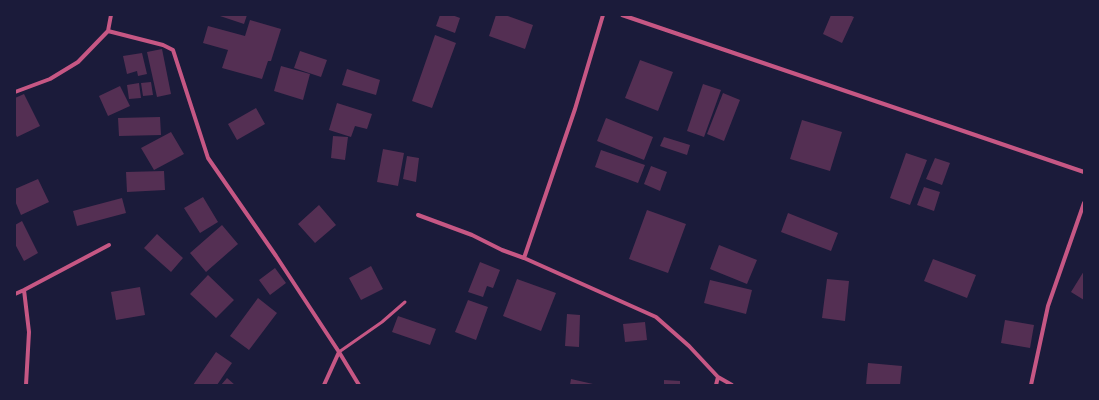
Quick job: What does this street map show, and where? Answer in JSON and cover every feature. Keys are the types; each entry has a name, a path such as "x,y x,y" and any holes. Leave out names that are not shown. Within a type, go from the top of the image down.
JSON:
{"street":[{"path":"15,92 50,79 78,62 108,31 111,15"},
{"path":"524,258 575,109 603,15"},
{"path":"622,15 1084,172"},
{"path":"108,31 163,45 173,50 208,158 276,256 359,385"},
{"path":"1031,385 1048,306 1084,203"},
{"path":"418,215 472,235 502,250 524,258 656,317 689,346 718,377 732,385"},
{"path":"15,294 109,245"},
{"path":"24,290 29,332 26,385"},
{"path":"324,385 339,352"},
{"path":"716,385 718,377"}],"lane":[{"path":"339,352 382,322 405,302"}],"building":[{"path":"217,15 247,15 244,24"},
{"path":"440,15 452,15 460,18 455,33 436,26"},
{"path":"496,15 505,15 533,25 525,49 489,36"},
{"path":"831,15 849,15 854,17 842,43 823,34"},
{"path":"250,20 281,29 271,61 268,61 262,79 222,68 228,50 203,43 208,26 245,36"},
{"path":"435,35 456,43 432,108 412,101"},
{"path":"162,49 171,94 157,97 147,52"},
{"path":"300,51 327,60 321,77 294,68"},
{"path":"142,53 147,74 138,76 137,71 127,74 123,56"},
{"path":"640,60 673,72 658,111 625,98"},
{"path":"281,66 310,74 303,100 274,91"},
{"path":"347,69 380,80 376,95 342,85"},
{"path":"151,82 153,95 143,96 141,83"},
{"path":"139,83 141,98 129,99 127,85"},
{"path":"703,84 721,90 704,137 687,131"},
{"path":"120,86 130,106 108,116 99,96"},
{"path":"723,93 740,100 724,141 707,134"},
{"path":"24,94 40,126 17,137 15,133 15,98"},
{"path":"337,103 372,114 367,129 355,126 351,137 329,130"},
{"path":"256,108 265,124 237,140 228,124"},
{"path":"160,117 161,135 119,136 118,118"},
{"path":"606,118 653,137 644,160 597,141"},
{"path":"802,120 842,132 830,171 790,159"},
{"path":"171,132 184,154 154,170 141,148"},
{"path":"333,136 348,137 345,160 331,158"},
{"path":"664,137 690,145 687,155 660,146"},
{"path":"383,149 404,153 398,186 377,182"},
{"path":"601,150 645,165 638,183 595,167"},
{"path":"906,153 927,160 910,205 890,198"},
{"path":"407,156 419,158 416,182 403,179"},
{"path":"935,158 950,163 942,185 926,179"},
{"path":"651,166 667,172 660,191 644,184"},
{"path":"164,171 165,190 127,192 126,172"},
{"path":"38,179 49,202 21,215 15,201 15,189"},
{"path":"924,187 940,192 934,211 917,205"},
{"path":"203,197 218,222 200,233 184,208"},
{"path":"122,198 126,213 77,226 73,211"},
{"path":"319,205 336,225 315,243 298,224"},
{"path":"647,210 686,224 668,273 629,259"},
{"path":"788,213 838,233 831,251 781,232"},
{"path":"22,221 38,253 24,261 15,244 15,225"},
{"path":"222,225 238,244 206,272 190,253"},
{"path":"157,234 183,258 171,272 144,248"},
{"path":"719,245 757,260 747,284 710,269"},
{"path":"933,259 976,275 967,298 924,281"},
{"path":"480,262 500,270 493,288 487,286 483,297 468,292"},
{"path":"371,266 383,289 361,300 349,278"},
{"path":"275,268 286,283 270,295 259,280"},
{"path":"1084,271 1084,300 1071,292"},
{"path":"208,275 234,300 216,318 190,294"},
{"path":"517,279 556,293 541,331 503,316"},
{"path":"827,279 849,281 845,321 822,318"},
{"path":"710,280 752,290 746,314 704,303"},
{"path":"140,287 145,315 116,320 111,292"},
{"path":"258,298 277,313 249,350 230,336"},
{"path":"468,300 488,307 476,340 455,332"},
{"path":"567,314 580,315 579,347 565,346"},
{"path":"398,316 436,329 430,345 392,332"},
{"path":"1005,320 1034,325 1030,348 1001,343"},
{"path":"645,322 647,340 625,342 623,324"},
{"path":"216,352 232,363 217,385 193,385"},
{"path":"868,363 902,366 900,385 866,385"},
{"path":"227,378 235,385 221,385"},
{"path":"571,379 593,384 593,385 570,385"},
{"path":"664,380 680,381 680,385 664,385"}]}
